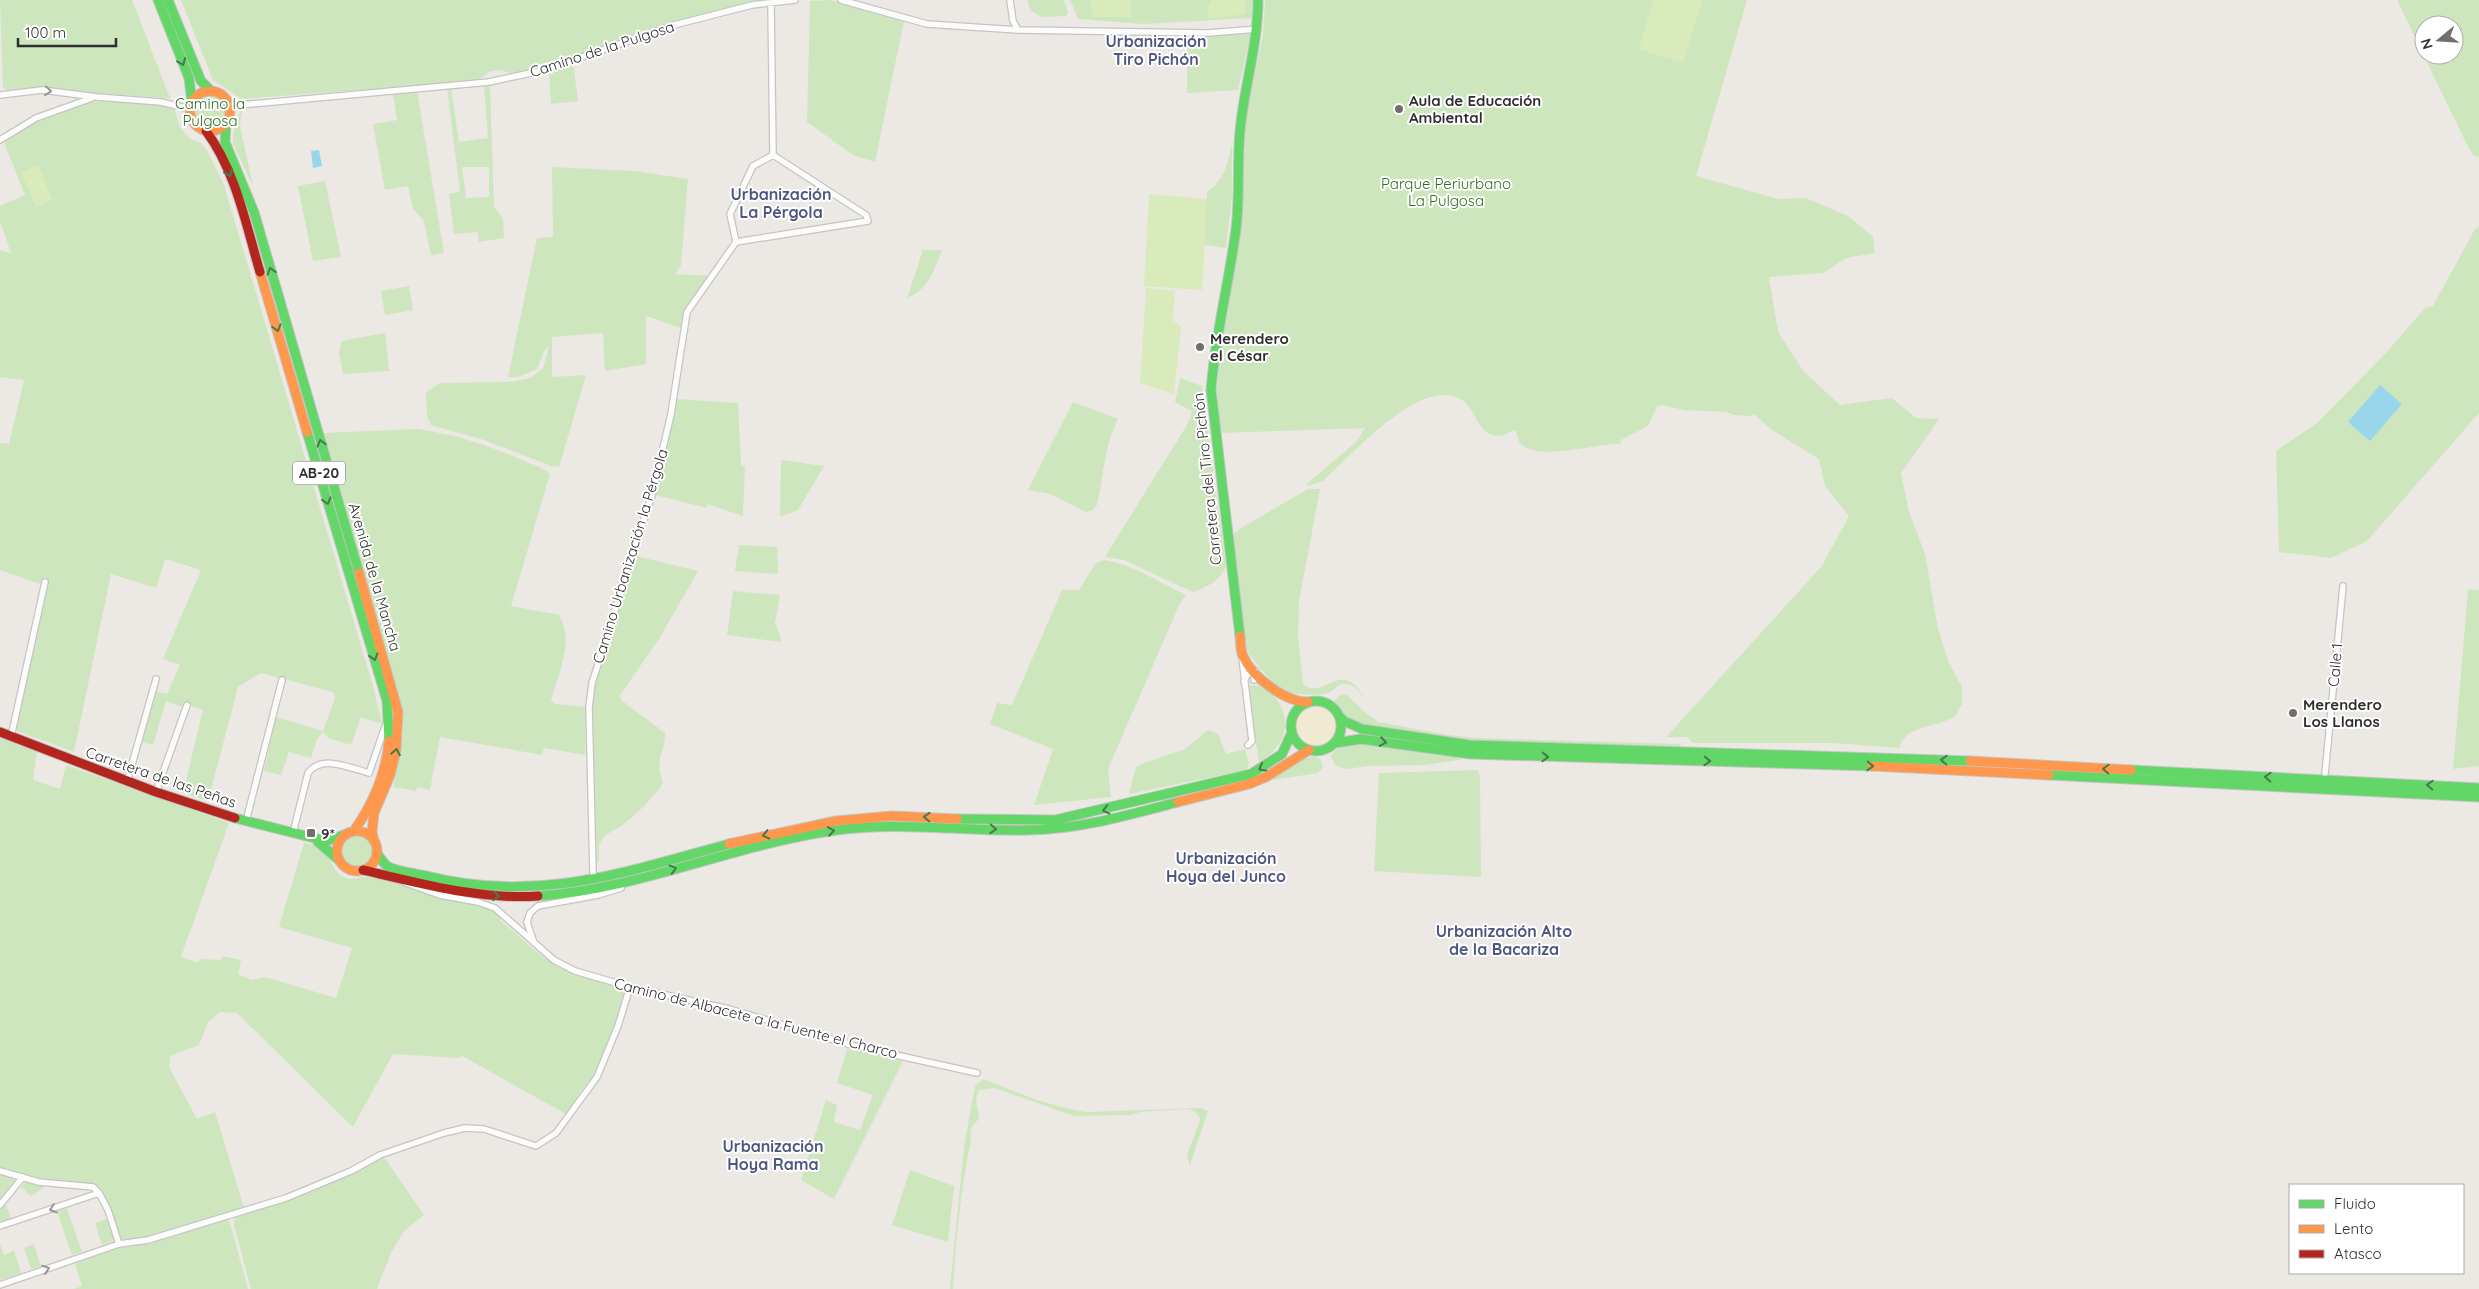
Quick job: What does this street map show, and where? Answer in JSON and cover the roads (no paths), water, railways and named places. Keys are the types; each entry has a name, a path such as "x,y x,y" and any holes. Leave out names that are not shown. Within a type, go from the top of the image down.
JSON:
{"main road":[{"name":"AB-20","path":"158,0 189,78 192,120 206,131"},
{"path":"168,0 201,81 211,92"},
{"name":"Carretera del Tiro Pichón","path":"1240,650 1211,390 1213,360 1236,229 1240,176 1240,131 1258,28 1258,0"},
{"path":"191,106 200,94 211,92 222,95 229,106 230,113 226,123 216,130 206,131"},
{"name":"Avenida de la Mancha","path":"226,123 224,135 227,147 254,212 397,704 399,726 397,752 387,784 374,814 372,828 374,841"},
{"name":"Avenida de la Mancha","path":"206,131 218,147 238,196 387,701 390,724 388,751 381,783 359,825"},
{"path":"1240,650 1255,676 1268,683 1284,697 1296,702 1326,702 1344,721 1362,729 1470,745 1913,758 2479,788"},
{"path":"1284,697 1289,706 1291,727 1297,743 1309,750 1324,750 1335,743 1361,738 1470,754 1914,767 2276,788 2479,797"},
{"path":"339,860 338,845 344,836 359,825 374,841 377,854 387,866 472,885 528,888 572,884 598,879 756,837 836,821 892,816 1021,821 1055,820 1252,774 1282,754 1296,711 1308,702"},
{"path":"1335,743 1341,729 1340,716"},
{"name":"Carretera de las Peñas","path":"0,732 156,792 246,821 315,840"},
{"path":"315,840 351,870 363,870 463,893 528,897 583,891 645,877 780,841 855,828 913,825 1030,830 1090,824 1256,782 1309,750"},
{"path":"315,840 326,841 344,836"},
{"path":"363,870 371,865 377,854"}],"street":[{"name":"Camino de la Pulgosa","path":"229,106 489,82 545,70 674,25 752,5 795,0"},
{"path":"841,0 927,24 1018,30 1208,33 1258,28"},
{"path":"1010,0 1013,21 1018,30"},
{"path":"771,4 773,155"},
{"path":"0,94 42,90 191,106"},
{"path":"0,140 36,118 59,108 97,97"},
{"path":"773,155 866,215 868,221 736,242 730,214 753,166 773,155"},
{"name":"Camino Urbanización la Pérgola","path":"593,873 589,707 592,683 652,495 671,414 687,312 736,242"},
{"path":"11,737 46,582"},
{"name":"Calle 1","path":"2325,774 2342,586"},
{"name":"Carretera del Tiro Pichón","path":"1240,650 1252,741 1248,746"},
{"path":"1245,686 1247,675 1255,676"},
{"path":"1245,686 1255,676"},
{"path":"127,782 156,679"},
{"path":"246,821 282,680"},
{"path":"156,792 187,705"},
{"path":"293,833 308,773 313,767 325,763 369,773 386,724"},
{"path":"541,950 532,939 528,926 530,913 533,908 543,904 598,895 634,883 645,877"},
{"name":"Camino de Albacete a la Fuente el Charco","path":"395,878 432,893 478,902 495,908 541,950 570,969 630,987 729,1009 855,1046 977,1072"},
{"path":"0,1285 119,1244 148,1240 286,1198 351,1171 380,1155 417,1141 465,1128 484,1129 536,1146 556,1133 596,1077 618,1026 630,987"},
{"path":"0,1171 65,1186 93,1187 99,1193 108,1210 119,1244"},
{"path":"0,1205 23,1177"},
{"path":"0,1226 99,1193"}],"water":[{"path":"319,150 322,166 313,168 311,151"},
{"path":"2380,385 2402,404 2370,441 2348,422"}],"place":[{"name":"Aula de Educación Ambiental","path":"1399,109"},
{"name":"Merendero el César","path":"1200,347"},
{"name":"Merendero Los Llanos","path":"2293,713"},
{"name":"9*","path":"311,833"}],"district":[{"name":"Urbanización Tiro Pichón","path":"1156,50"},
{"name":"Urbanización La Pérgola","path":"781,203"},
{"name":"Urbanización Hoya del Junco","path":"1226,867"},
{"name":"Urbanización Alto de la Bacariza","path":"1504,940"},
{"name":"Urbanización Hoya Rama","path":"773,1155"}],"park label":[{"name":"Camino la Pulgosa","path":"210,112"},
{"name":"Parque Periurbano La Pulgosa","path":"1446,192"}]}
